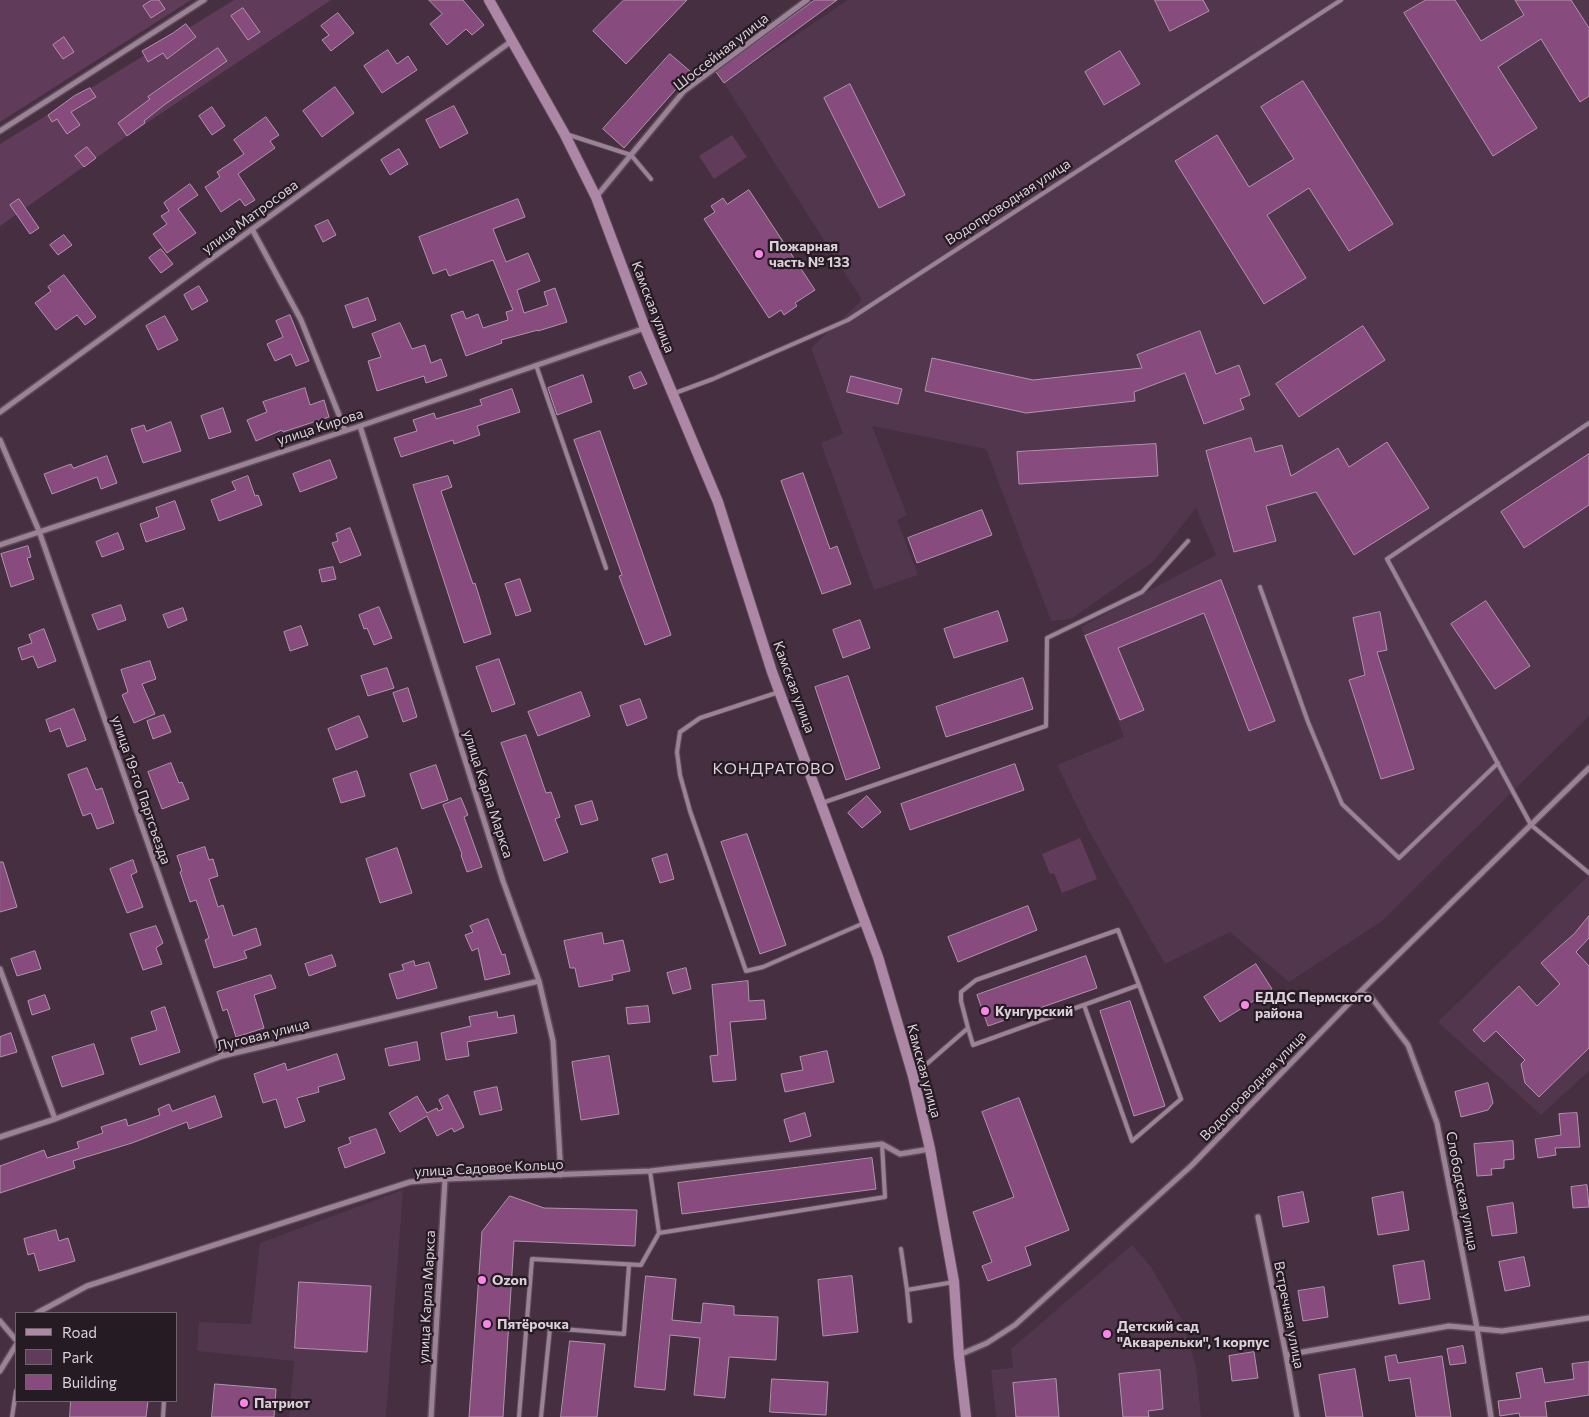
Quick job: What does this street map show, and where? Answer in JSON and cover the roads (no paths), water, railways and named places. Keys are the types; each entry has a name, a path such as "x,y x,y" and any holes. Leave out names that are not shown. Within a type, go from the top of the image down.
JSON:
{"street":[{"path":"0,131 204,0"},
{"name":"Камская улица","path":"490,0 564,133 596,197 645,328 718,502 780,692 878,957 913,1076 930,1149 954,1282 959,1356 966,1417"},
{"name":"Шоссейная улица","path":"596,197 684,91 807,0"},
{"name":"улица Матросова","path":"0,412 513,40"},
{"path":"252,229 301,320 345,430"},
{"name":"улица Кирова","path":"0,545 360,426 645,328"},
{"name":"улица Карла Маркса","path":"360,426 504,881 540,981 553,1041 561,1175"},
{"name":"улица 19-го Партсъезда","path":"0,440 39,531 222,1056"},
{"name":"Водопроводная улица","path":"959,1356 987,1343 1015,1325 1191,1166 1360,992 1589,768"},
{"path":"0,970 55,1119"},
{"name":"Луговая улица","path":"0,1137 55,1119 222,1056 540,981"},
{"name":"Слободская улица","path":"1360,992 1371,997 1408,1045 1437,1123 1477,1328 1492,1417"},
{"name":"улица Садовое Кольцо","path":"39,1312 97,1282 410,1182 650,1171 882,1144 900,1154 930,1149"},
{"name":"улица Карла Маркса","path":"431,1417 445,1179"},
{"name":"Встречная улица","path":"1258,1218 1297,1417"},
{"path":"1286,1355 1449,1326 1502,1331 1589,1318"},
{"path":"0,1320 15,1339"},
{"path":"0,1371 15,1347"}],"lane":[{"name":"Водопроводная улица","path":"673,394 713,379 848,320 1341,0"},
{"path":"564,133 631,155 651,179"},
{"path":"536,365 606,568"},
{"path":"1589,422 1387,559 1531,824 1589,873"},
{"path":"822,803 1046,726 1048,638 1142,592 1188,540"},
{"path":"1260,587 1308,722 1342,804 1399,858 1498,762"},
{"path":"780,692 700,718 680,732 677,752 680,774 690,811 746,971 763,967 866,922"},
{"path":"1084,1005 1132,1141 1181,1099 1139,985 1118,930 976,980 961,992 961,1001 973,1045 1139,985"},
{"path":"913,1076 968,1028"},
{"path":"659,1233 885,1197 882,1144"},
{"path":"519,1417 532,1259 641,1265 659,1233 650,1171"},
{"path":"902,1249 910,1321"},
{"path":"541,1417 550,1328 624,1334 629,1265"},
{"path":"906,1290 954,1282"},
{"path":"12,1417 15,1398"},
{"path":"163,1417 164,1402"}],"place":[{"name":"Пожарная часть № 133","path":"759,254"},
{"name":"ЕДДС Пермского района","path":"1245,1005"},
{"name":"Кунгурский","path":"985,1011"},
{"name":"Ozon","path":"482,1280"},
{"name":"Пятёрочка","path":"487,1324"},
{"name":"Детский сад \"Акварельки\", 1 корпус","path":"1107,1334"},
{"name":"Патриот","path":"244,1403"}],"district":[{"name":"КОНДРАТОВО","path":"774,769"}]}
